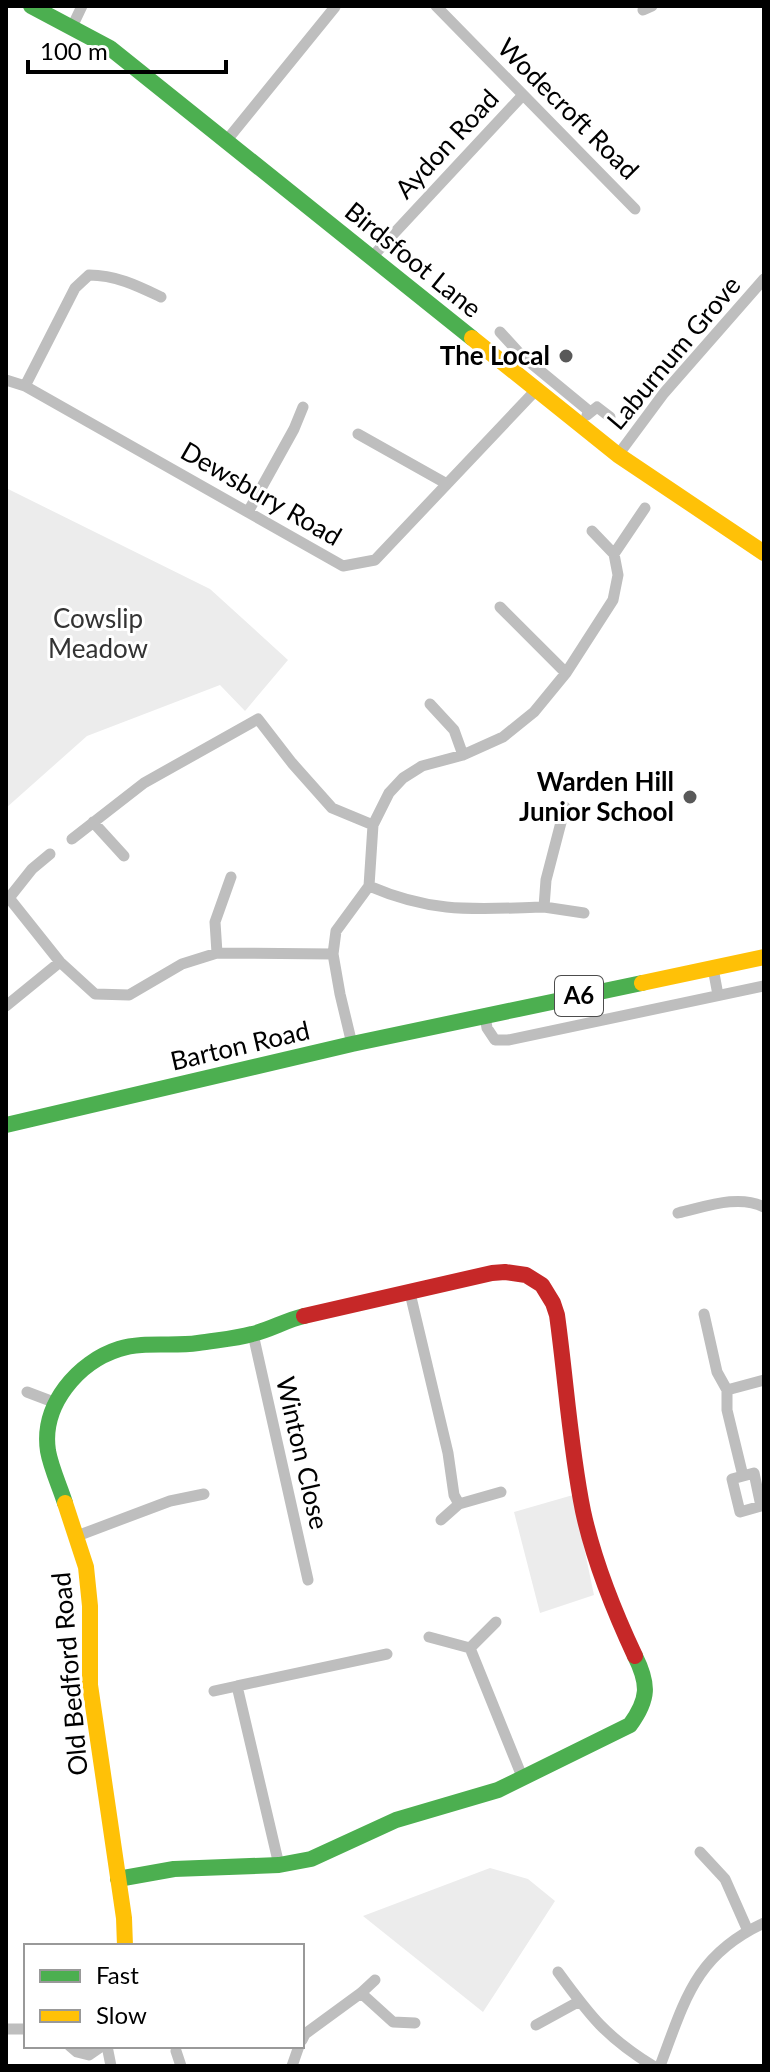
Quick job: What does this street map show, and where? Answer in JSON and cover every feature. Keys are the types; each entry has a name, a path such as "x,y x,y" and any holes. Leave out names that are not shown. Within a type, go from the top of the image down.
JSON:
{"main road":[{"name":"Birdsfoot Lane","path":"31,6 110,48 507,368 536,390 585,418 618,455 764,553"},
{"name":"Barton Road","path":"6,1125 352,1044 764,957"},
{"name":"Old Bedford Road","path":"118,1879 202,1867 279,1865 311,1859 396,1820 498,1790 523,1779 630,1725 642,1709 646,1687 643,1672 603,1582 583,1509 559,1325 553,1301 531,1276 511,1272 492,1273 298,1317 253,1334 185,1345 143,1345 119,1349 86,1365 66,1386 56,1403 48,1450 86,1567 90,1606 90,1685 125,1944"}],"street":[{"path":"72,27 82,6"},
{"name":"Wodecroft Road","path":"436,6 635,209"},
{"path":"227,140 335,7"},
{"name":"Aydon Road","path":"372,257 522,96"},
{"path":"25,386 75,288 89,275 130,282 161,297"},
{"name":"Laburnum Grove","path":"618,455 664,393 764,279"},
{"path":"500,332 585,418 597,407 610,417"},
{"path":"507,368 521,355"},
{"name":"Dewsbury Road","path":"6,380 25,386 343,566 375,560 536,390"},
{"path":"248,512 303,407"},
{"path":"358,434 447,484"},
{"path":"614,554 645,508"},
{"path":"352,1044 333,954 336,931 369,886 373,825 389,793 403,778 422,766 463,755 503,737 534,712 566,673 613,600 618,575 614,554 592,531"},
{"path":"500,607 566,673"},
{"path":"430,704 454,730 463,755"},
{"path":"72,839 144,783 258,719 332,808 373,825"},
{"path":"544,907 546,880 565,807"},
{"path":"93,822 124,856"},
{"path":"50,854 32,869 8,899 60,962 95,994 129,995 182,964 217,953 333,954"},
{"path":"217,953 215,922 231,877"},
{"path":"369,886 422,905 454,909 544,907 584,913"},
{"path":"6,1006 60,962"},
{"path":"713,968 718,995"},
{"path":"485,1016 487,1028 495,1040 508,1040 764,986"},
{"path":"678,1213 739,1200 764,1207"},
{"path":"410,1293 448,1453 454,1495 459,1504"},
{"path":"704,1314 717,1372 727,1390 727,1410 743,1476"},
{"name":"Winton Close","path":"253,1334 308,1580"},
{"path":"727,1390 764,1380"},
{"path":"27,1392 56,1403"},
{"path":"441,1520 459,1504 501,1492"},
{"path":"77,1536 170,1501 204,1494"},
{"path":"470,1648 496,1622"},
{"path":"429,1637 470,1648"},
{"path":"470,1648 523,1779"},
{"path":"214,1691 387,1654"},
{"path":"237,1686 279,1865"},
{"path":"700,1852 725,1879 748,1931"},
{"path":"660,2066 689,1991 712,1957 764,1923"},
{"path":"558,1972 578,2002 621,2046 653,2066"},
{"path":"304,2036 375,1980"},
{"path":"361,1993 393,2022 415,2023"},
{"path":"536,2025 578,2002"},
{"path":"71,2048 89,2055 101,2048"},
{"path":"71,2048 90,2066"},
{"path":"176,2051 181,2066"}],"green space":[{"name":"Cowslip Meadow","path":"6,488 210,589 288,660 245,711 220,685 87,736 6,808"},
{"path":"573,1495 594,1595 540,1613 514,1512"},
{"path":"490,1868 528,1879 555,1901 483,2012 363,1916"}],"traffic: fast":[{"path":"31,6 110,48 472,338"},
{"path":"6,1125 352,1044 642,983"},
{"path":"65,1503 49,1457 47,1434 50,1417 66,1388 90,1364 119,1349 239,1337 304,1316"},
{"path":"118,1879 174,1869 279,1865 311,1859 396,1820 498,1790 630,1725 641,1707 645,1691 643,1675 635,1656"}],"traffic: slow":[{"path":"472,338 618,455 764,553"},
{"path":"642,983 764,957"},
{"path":"65,1503 86,1567 90,1606 90,1685 124,1918 125,1944"}],"traffic: jam":[{"path":"304,1316 492,1273 526,1275 542,1285 557,1315 575,1463 587,1530 605,1585 635,1656"}],"place":[{"name":"The Local","path":"566,356"},
{"name":"Warden Hill Junior School","path":"690,797"}]}
